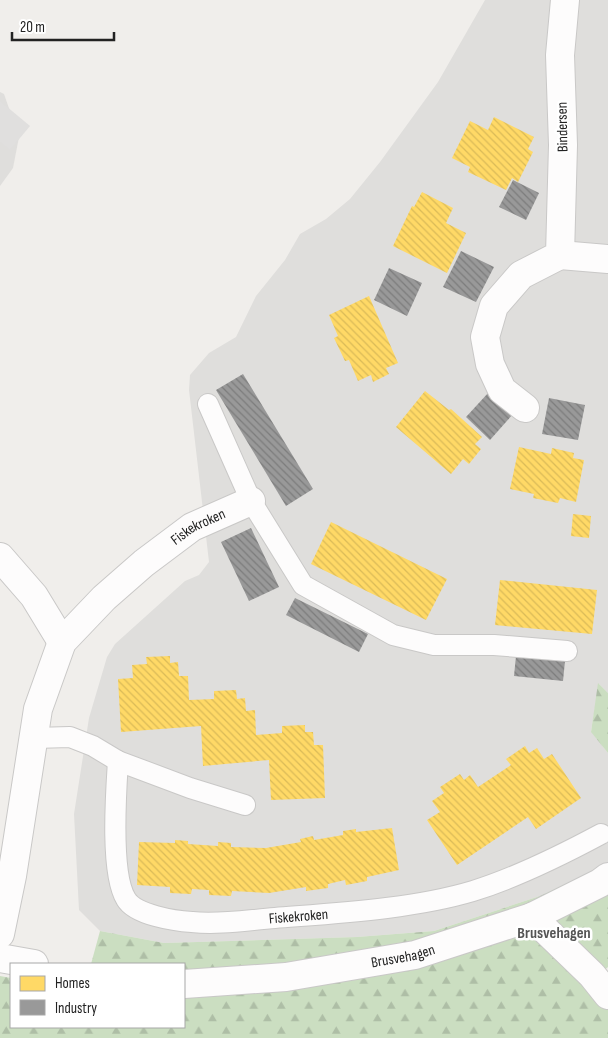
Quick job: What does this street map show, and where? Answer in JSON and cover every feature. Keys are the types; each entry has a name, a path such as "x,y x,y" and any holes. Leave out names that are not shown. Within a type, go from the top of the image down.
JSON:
{"street":[{"name":"Bindersen","path":"560,255 563,145 560,55 565,0"},
{"path":"525,408 502,390 490,364 485,337 494,306 521,275 560,255 608,260"},
{"name":"Fiskekroken","path":"0,934 12,876 38,709 62,642 111,592 144,563 192,527 251,501"},
{"path":"0,557 34,596 62,642"},
{"name":"Brusvehagen","path":"185,984 286,978 415,955 532,917 600,883 608,877"},
{"path":"532,917 592,975 608,996"},
{"path":"0,958 28,963"}],"lane":[{"path":"208,404 251,501 303,585 393,634 434,645 494,645 567,651"},
{"path":"34,738 70,737 93,746 118,760 190,788 245,805"},
{"name":"Fiskekroken","path":"118,760 115,824 117,859 126,900 137,909 152,915 193,923 326,914 446,898 475,890 555,859 601,834"}],"shaded area":[{"path":"485,0 608,0 608,693 599,684 591,731 608,753 608,864 540,896 434,931 357,937 164,943 100,931 79,910 74,814 89,718 107,657 115,644 185,581 199,575 209,562 189,390 190,375 209,353 236,337 256,296 285,260 300,234 326,219 350,199 380,162 438,82"},
{"path":"0,92 4,94 19,137 13,168 0,186"},
{"path":"0,101 30,126 10,150 0,142"}],"green space":[{"path":"598,683 608,693 608,753 591,732"},
{"path":"608,864 608,967 595,978 608,994 608,1038 0,1038 0,976 10,978 10,1028 185,1028 185,963 91,963 100,931 164,943 357,937 434,931 540,896"}],"building: Homes":[{"path":"494,117 534,137 528,149 533,152 518,182 512,178 506,190 468,172 470,167 452,158 470,121 488,130"},
{"path":"422,192 453,208 446,223 466,233 447,273 393,246 412,206 414,207"},
{"path":"369,296 398,363 386,368 389,374 373,382 371,375 358,381 349,360 345,361 334,338 338,336 329,315"},
{"path":"425,391 449,410 451,409 482,437 475,444 481,449 469,464 463,459 451,474 396,427"},
{"path":"519,447 551,454 552,448 574,453 573,458 584,460 576,502 560,498 558,503 533,498 534,494 510,489"},
{"path":"573,514 591,516 589,538 571,536"},
{"path":"331,522 447,579 426,620 311,564"},
{"path":"500,580 597,590 592,634 495,625"},
{"path":"170,656 170,663 178,662 179,676 188,676 189,700 214,699 214,691 236,690 237,699 245,698 246,711 255,710 256,735 282,733 282,726 305,725 305,732 313,732 314,745 323,745 325,798 271,800 269,760 203,766 201,726 121,732 118,679 133,678 132,665 147,664 146,657"},
{"path":"525,746 529,753 537,748 544,759 552,754 581,798 536,829 528,817 457,865 427,820 440,812 432,801 444,793 440,787 460,774 464,780 470,775 478,787 511,765 506,759"},
{"path":"392,828 399,870 367,877 367,881 346,885 345,880 328,884 328,888 306,891 306,887 269,893 232,891 231,896 209,895 209,890 192,889 191,894 170,893 170,887 137,885 139,842 175,843 175,840 188,841 188,844 218,846 218,842 231,843 231,847 266,848 301,842 300,839 313,836 314,840 343,835 343,831 356,829 356,832"}],"building: Industry":[{"path":"513,180 539,193 526,220 499,207"},
{"path":"461,251 494,267 476,302 443,287"},
{"path":"389,268 422,283 407,316 374,300"},
{"path":"243,374 313,489 286,506 216,390"},
{"path":"489,392 513,414 490,440 466,417"},
{"path":"549,398 585,405 578,440 542,434"},
{"path":"251,528 279,587 249,601 221,542"},
{"path":"295,598 368,634 359,652 286,615"},
{"path":"516,656 565,661 563,681 514,676"}],"district":[{"name":"Brusvehagen","path":"554,932"}]}
